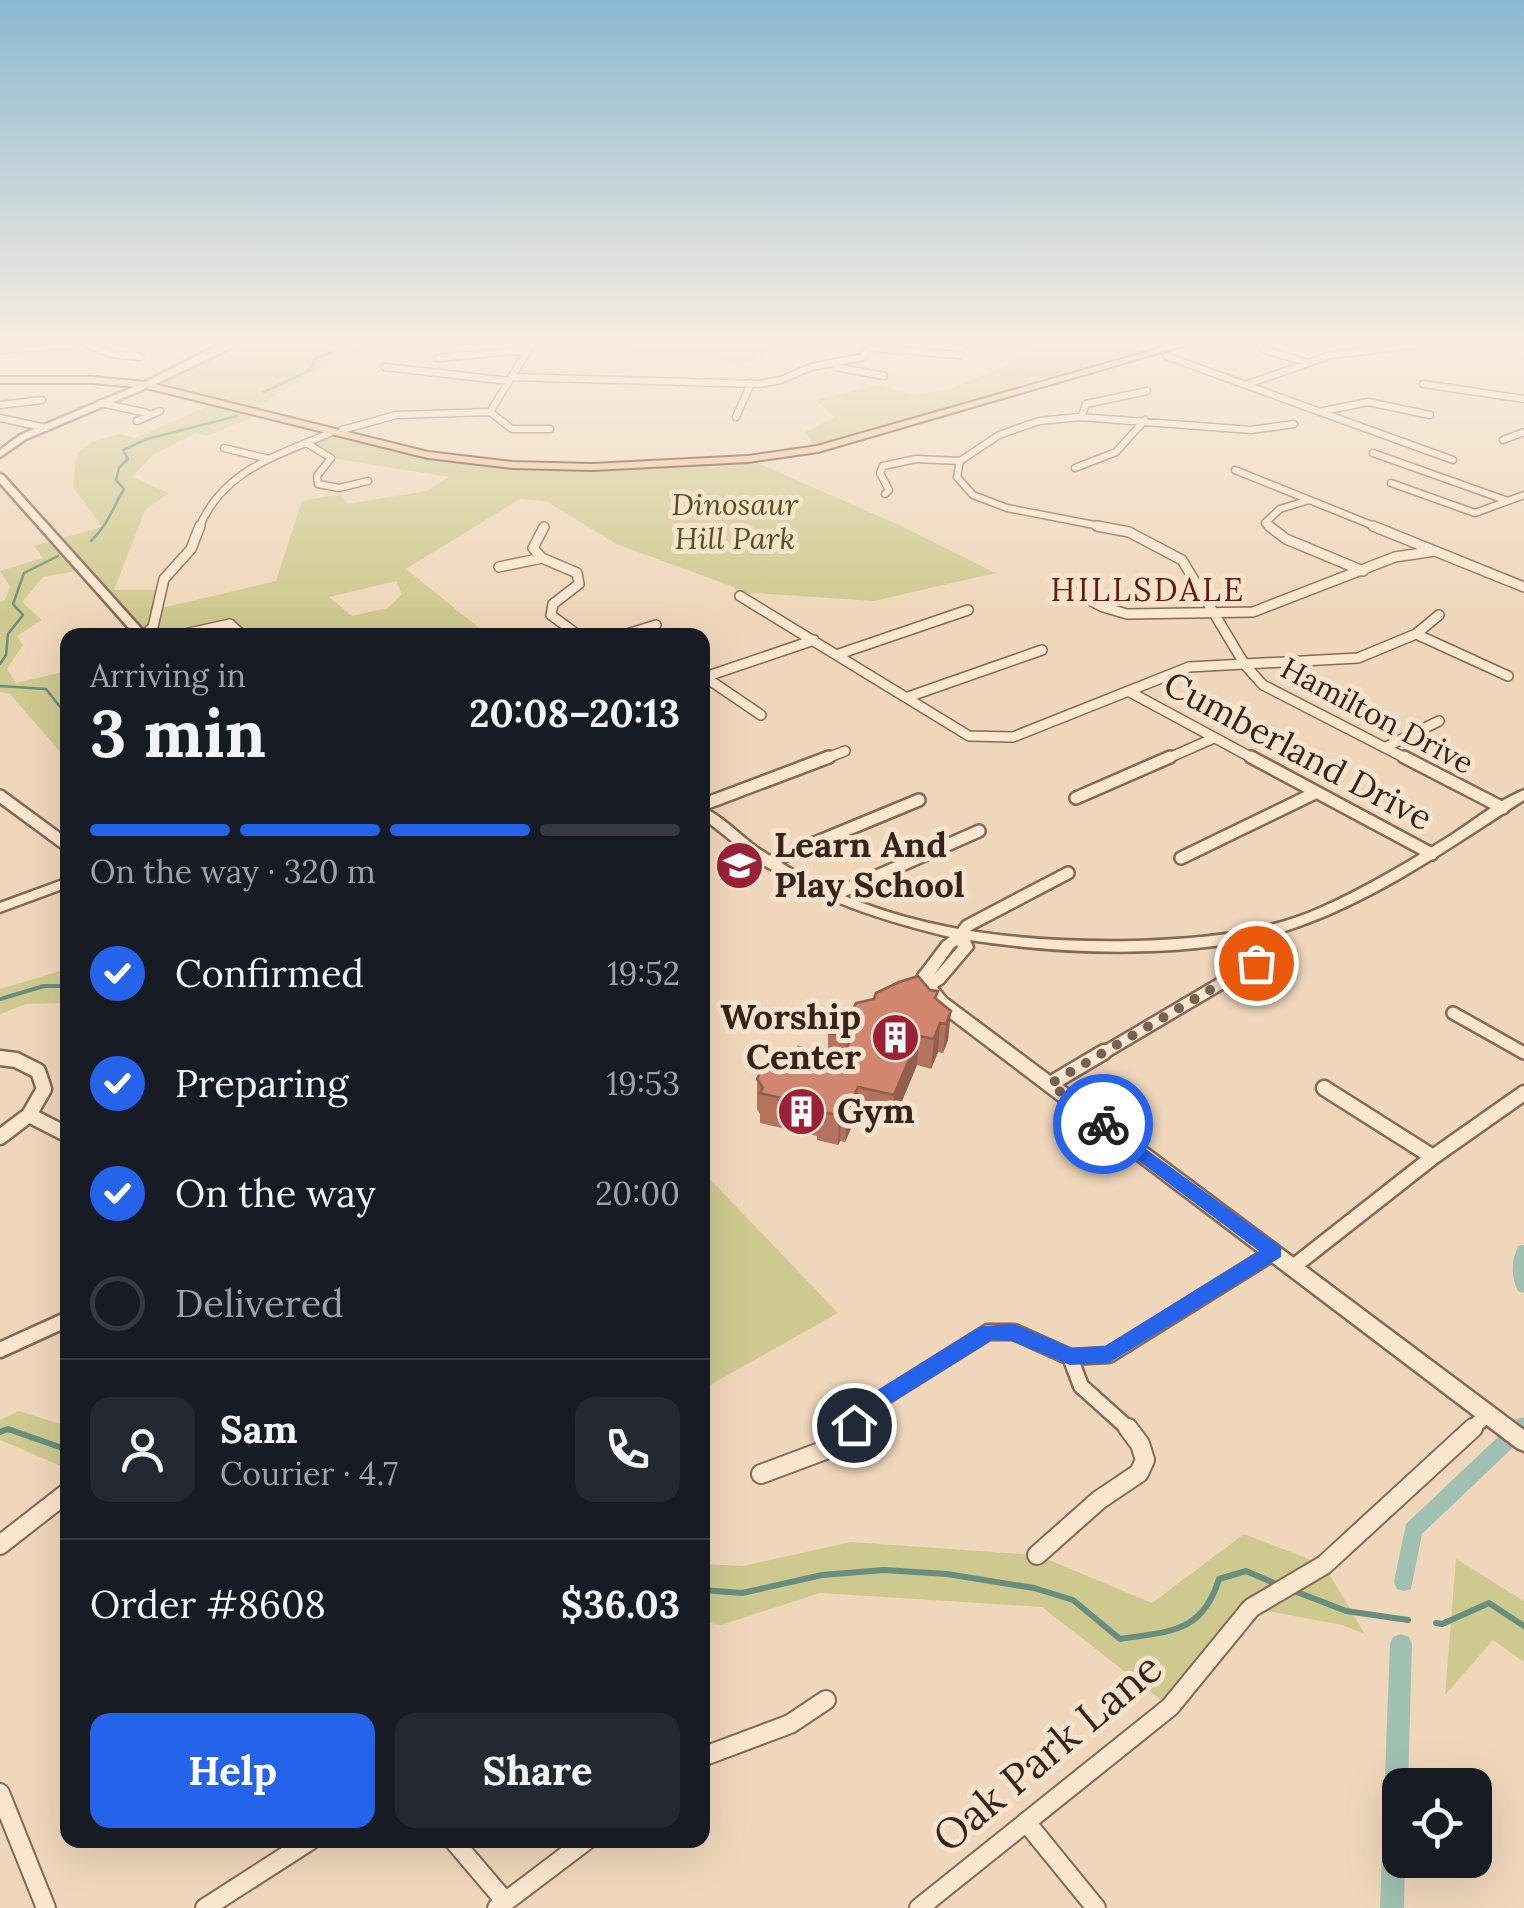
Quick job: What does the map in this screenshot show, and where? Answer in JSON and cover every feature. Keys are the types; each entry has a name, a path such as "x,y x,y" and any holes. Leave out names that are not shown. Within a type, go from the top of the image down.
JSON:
{"main road":[{"path":"349,434 428,455 592,467 748,459 818,449 880,434"},
{"path":"351,434 433,452 592,464 746,455 865,434"}],"street":[{"path":"0,454 31,434"},
{"path":"153,628 164,578 191,549 205,514 235,476 329,434"},
{"path":"885,494 889,490 880,473 883,466 916,459 960,461 997,434"},
{"path":"1075,468 1114,456 1136,434"},
{"path":"1381,434 1453,460"},
{"path":"1503,440 1519,434"},
{"path":"306,443 331,458 316,476 318,484 339,488 368,480"},
{"path":"224,448 269,459"},
{"path":"1372,453 1508,501"},
{"name":"Hamilton Drive","path":"960,461 957,477 972,495 1007,508 1129,532 1182,560 1245,665 1264,685 1503,808"},
{"path":"1235,470 1524,586"},
{"path":"1,480 136,628"},
{"path":"1391,483 1475,513 1524,495"},
{"path":"1308,500 1280,509 1265,523 1286,539 1363,571"},
{"path":"544,527 533,548 542,558 577,572 580,584 553,604 551,615 569,628"},
{"path":"1061,580 1064,587 1103,607 1128,614 1213,613 1271,606 1395,557 1435,551"},
{"path":"499,567 542,558"},
{"name":"Cumberland Drive","path":"740,596 969,736 989,740 1013,737 1128,691 1432,854"},
{"path":"839,654 968,610"},
{"path":"1128,691 1190,667 1358,658 1416,634 1440,615"},
{"path":"207,628 230,624 234,628"},
{"path":"646,628 656,625"},
{"path":"1416,634 1508,676"},
{"path":"710,675 814,640"},
{"path":"908,697 1042,650"},
{"path":"710,681 761,715"},
{"path":"1386,747 1439,721"},
{"path":"1076,798 1214,738"},
{"path":"710,810 845,751"},
{"path":"1180,858 1315,794"},
{"path":"710,818 769,862 834,895 890,918 960,936 1070,945 1202,942 1288,926 1334,907 1432,854 1524,794"},
{"path":"0,796 60,840"},
{"path":"769,862 918,800"},
{"path":"834,895 979,831"},
{"path":"960,936 967,926 1068,873"},
{"path":"0,908 60,885"},
{"path":"960,936 966,946 938,980 930,984 940,1002 1524,1442"},
{"path":"1050,1084 1286,946"},
{"path":"1452,1013 1524,1053"},
{"path":"0,1058 28,1064 43,1078 44,1088 29,1115 0,1136"},
{"path":"1324,1088 1433,1157"},
{"path":"1294,1267 1433,1157 1524,1093"},
{"path":"29,1115 60,1131"},
{"path":"761,1474 836,1446 872,1404 988,1332 1014,1332 1070,1356 1109,1355 1274,1252"},
{"path":"0,1350 60,1323"},
{"path":"1037,1555 1098,1500 1139,1473 1145,1460 1129,1429 1082,1386 1070,1356"},
{"name":"Oak Park Lane","path":"919,1908 1170,1707 1251,1608 1324,1566 1497,1421"},
{"path":"0,1544 60,1498"},
{"path":"710,1754 790,1724 826,1700"},
{"path":"0,1793 46,1908"},
{"path":"1026,1822 1096,1908"},
{"path":"205,1908 299,1848"},
{"path":"459,1848 501,1904 576,1848"}],"green space":[{"name":"Dinosaur Hill Park","path":"119,434 136,438 145,434 193,434 153,455 132,477 169,493 145,510 114,590 161,590 158,609 276,581 302,501 341,494 347,504 427,491 449,477 331,458 306,443 327,434 428,455 512,465 592,467 748,459 899,525 995,573 874,601 756,593 740,596 734,587 616,544 546,501 520,499 406,569 479,628 234,628 230,624 212,628 136,628 82,570 43,577 22,602 42,620 17,636 23,645 7,669 16,683 60,673 60,752 10,694 0,692 0,602 5,600 10,587 0,571 43,558 34,546 102,527 73,487 77,453 92,442","holes":["396,581 402,594 388,608 352,616 329,597"]},
{"path":"806,434 859,434 814,446"},
{"path":"60,971 60,1003 26,1004 0,1014 0,989"},
{"path":"710,1179 838,1313 710,1385"},
{"path":"19,1411 60,1424 60,1466 0,1440 0,1420"},
{"path":"1244,1534 1324,1565 1365,1634 1342,1625 1251,1608 1170,1707 1042,1607 820,1593 721,1625 710,1623 710,1564 743,1566 851,1542 1037,1555 1152,1603"},
{"path":"1456,1559 1524,1601 1524,1662 1493,1640 1445,1695"}],"building":[{"path":"918,976 930,990 938,991 935,998 951,1011 946,1024 940,1023 934,1039 919,1036 894,1095 858,1087 847,1112 841,1111 839,1115 760,1093 763,1088 757,1079 763,1067 775,1063 778,1057 792,1060 798,1047 843,1057 851,1038 828,1033 835,1017 848,1020 856,1003 874,999 876,993"}],"waterway":[{"path":"91,541 106,523 124,489 116,480 119,468 128,459 123,450 166,434"},
{"path":"0,664 6,655 8,634 23,615 13,604 24,573 58,556"},
{"path":"0,686 46,689 60,707"},
{"path":"0,999 44,986 60,986"},
{"path":"1524,1251 1524,1286"},
{"path":"1404,1582 1413,1530 1524,1425"},
{"path":"0,1432 5,1430"},
{"path":"5,1430 11,1430"},
{"path":"5,1430 11,1430"},
{"path":"11,1430 60,1447"},
{"path":"710,1591 742,1593 822,1575 884,1570 947,1574 1034,1588 1073,1600 1120,1639 1182,1627 1203,1610 1219,1579 1246,1571 1279,1585"},
{"path":"1292,1590 1346,1611 1408,1620"},
{"path":"1436,1623 1442,1624 1489,1603 1524,1626"},
{"path":"1392,1908 1401,1644"}],"way so far":[{"path":"1103,1124 1050,1084 1256,963"}],"place":[{"name":"Learn And Play School","path":"739,865"},
{"name":"Worship Center","path":"896,1037"},
{"name":"Gym","path":"802,1111"}],"district":[{"name":"HILLSDALE","path":"1148,590"}],"route":[{"path":"854,1425 872,1404 988,1332 1014,1332 1070,1356 1109,1355 1274,1252 1103,1124"}]}
